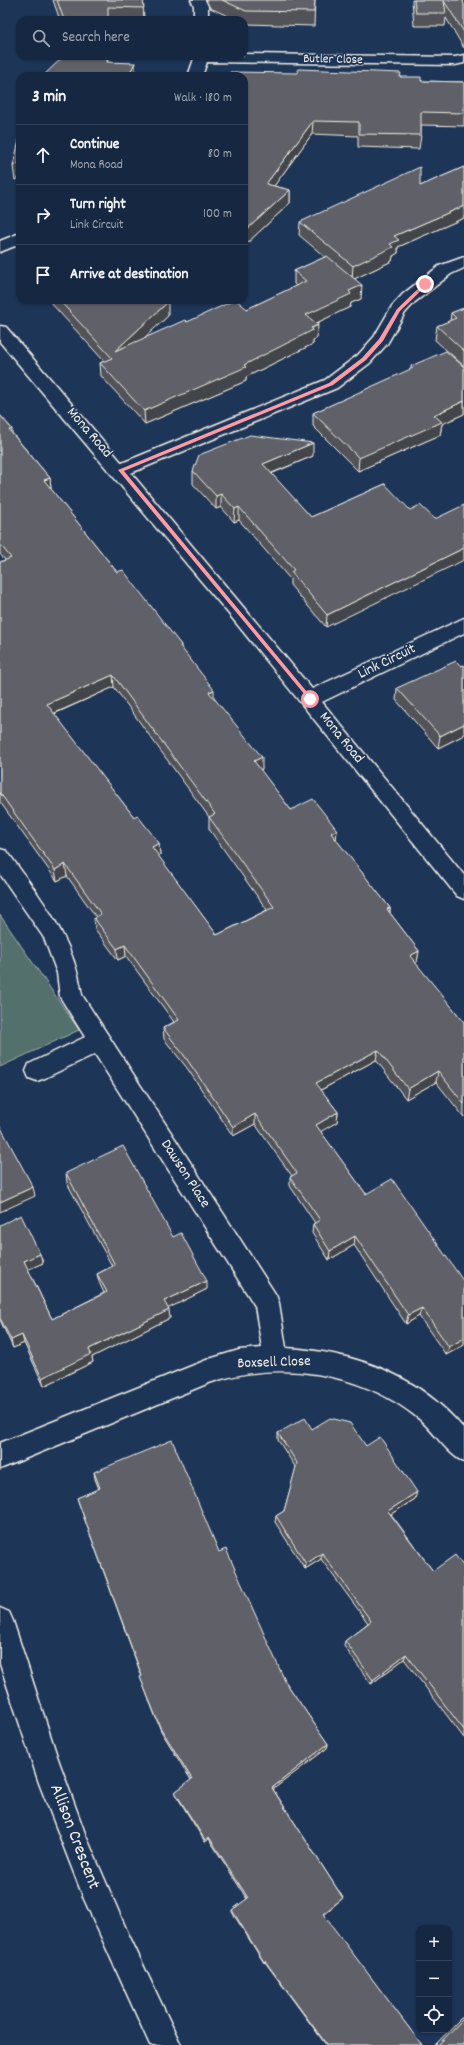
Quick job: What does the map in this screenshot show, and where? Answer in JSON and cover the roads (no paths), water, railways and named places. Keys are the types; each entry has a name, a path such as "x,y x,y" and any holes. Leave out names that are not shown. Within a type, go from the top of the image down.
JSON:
{"street":[{"path":"198,0 201,16"},
{"name":"Butler Close","path":"248,58 455,61 464,59"},
{"path":"196,72 201,60"},
{"path":"0,247 16,240"},
{"path":"121,470 331,384 364,359 381,340 398,310 409,298 425,284 445,270 464,262"},
{"name":"Mona Road","path":"0,331 121,470 310,699 464,890"},
{"name":"Link Circuit","path":"310,699 464,625"},
{"name":"Dawson Place","path":"0,856 53,934 68,973 71,997 267,1303 276,1360"},
{"path":"36,1072 99,1041"},
{"name":"Boxsell Close","path":"0,1456 61,1430 210,1372 239,1362 276,1360 316,1361 352,1369 387,1382 420,1402 455,1436 464,1448"},
{"name":"Allison Crescent","path":"0,1621 43,1755 72,1835 113,1933 166,2045"}]}
